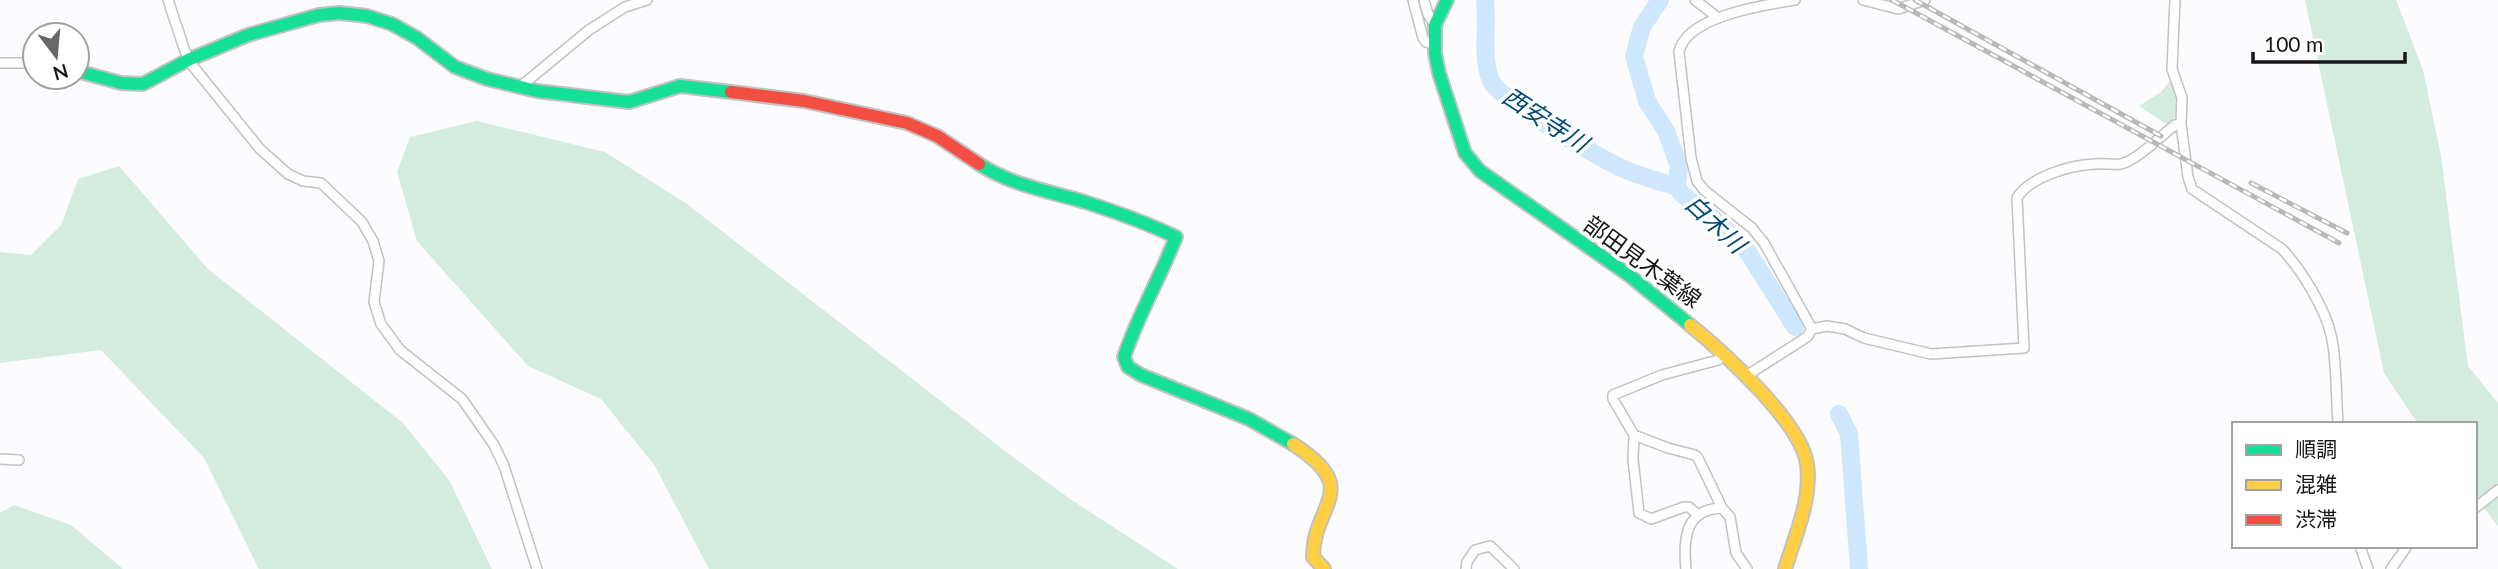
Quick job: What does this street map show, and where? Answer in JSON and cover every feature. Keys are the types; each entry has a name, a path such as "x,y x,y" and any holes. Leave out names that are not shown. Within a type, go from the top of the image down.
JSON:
{"street":[{"path":"168,0 187,60 260,149 288,174 303,181 321,183 362,222 373,241 379,261 374,302 381,324 400,349 462,399 494,445 504,466 537,569"},
{"path":"520,87 589,30 625,6 647,0"},
{"path":"1413,0 1423,38 1435,45"},
{"path":"1424,0 1428,14 1435,24"},
{"name":"部田見木葉線","path":"1447,0 1435,24 1435,45 1439,73 1465,153 1480,171 1658,296 1695,326 1746,376 1791,428 1804,450 1807,478 1805,499 1785,569"},
{"path":"1695,0 1717,18"},
{"path":"1795,0 1749,8 1717,18 1686,38 1679,52 1690,158 1697,181 1704,190 1752,228 1764,243 1812,329"},
{"path":"1863,0 1898,9 1925,0"},
{"path":"2175,0 2172,69 2182,98 2181,124 2192,189 2282,249 2307,284 2331,335 2338,422"},
{"path":"91,75 121,83 143,84 187,60 248,35 319,15 339,13 366,16 392,24 417,38 455,67 520,87 629,102 680,86 804,101 907,123 937,136 994,174 1015,183 1087,203 1176,237 1135,324 1124,357 1128,368 1141,376 1235,412 1303,450 1322,466 1331,488 1327,512 1314,542 1313,557 1324,569"},
{"path":"0,63 21,63"},
{"path":"1746,376 1807,337 1812,329 1827,326 1931,354 2024,348 2017,198 2021,191 2029,184 2063,169 2121,163 2133,158 2175,125 2181,124"},
{"path":"1698,515 1689,507 1651,519 1639,513 1633,459 1634,435 1613,396 1662,376 1718,360 1723,354"},
{"path":"1634,435 1668,449 1695,455 1722,508 1730,517 1737,554 1747,569"},
{"path":"0,459 19,460"},
{"path":"2477,506 2498,490"},
{"path":"1686,569 1685,543 1688,528 1698,515 1710,508 1722,508"},
{"path":"1466,569 1475,550 1490,546 1514,569"},
{"path":"2361,548 2368,569"},
{"path":"2391,569 2406,548"}],"green space":[{"path":"2305,0 2396,0 2423,70 2441,156 2468,366 2498,403 2498,526 2477,500 2477,422 2417,422 2384,373"},
{"path":"2171,80 2179,97 2179,114 2167,124 2139,106 2161,92"},
{"path":"477,121 605,152 687,204 1009,454 1070,499 1178,569 709,569 655,466 601,399 528,366 417,241 397,172 410,137"},
{"path":"119,166 208,269 403,423 449,480 492,569 259,569 204,458 101,350 0,363 0,252 31,255 61,225 78,179"},
{"path":"14,505 71,525 123,569 0,569 0,513"}],"waterway":[{"name":"西安寺川","path":"1485,0 1486,62 1491,81 1498,90 1553,129 1596,155 1632,172 1677,187"},
{"name":"白木川","path":"1660,0 1642,27 1634,56 1647,101 1666,131 1679,166 1677,187 1748,252 1795,327"},
{"name":"白木川","path":"1839,414 1849,434 1859,569"}],"railway":[{"path":"1892,0 2339,243"},
{"path":"1915,0 2161,136"},
{"path":"2251,183 2347,233"}],"traffic: fast":[{"path":"1447,0 1435,25 1435,53 1465,153 1480,171 1630,276 1690,325"},
{"path":"91,75 121,83 143,84 188,60 248,35 319,15 339,13 367,16 392,24 417,38 455,67 487,79 537,91 629,102 680,86 731,92"},
{"path":"979,164 1017,182 1143,222 1176,237 1124,357 1128,367 1141,375 1249,419 1293,444"}],"traffic: slow":[{"path":"1690,325 1759,389 1791,428 1802,447 1807,464 1807,491 1802,517 1785,569"},
{"path":"1293,444 1326,473 1331,486 1330,498 1315,539 1313,557 1324,569"}],"traffic: jam":[{"path":"731,92 804,101 907,123 937,136 979,164"}]}
